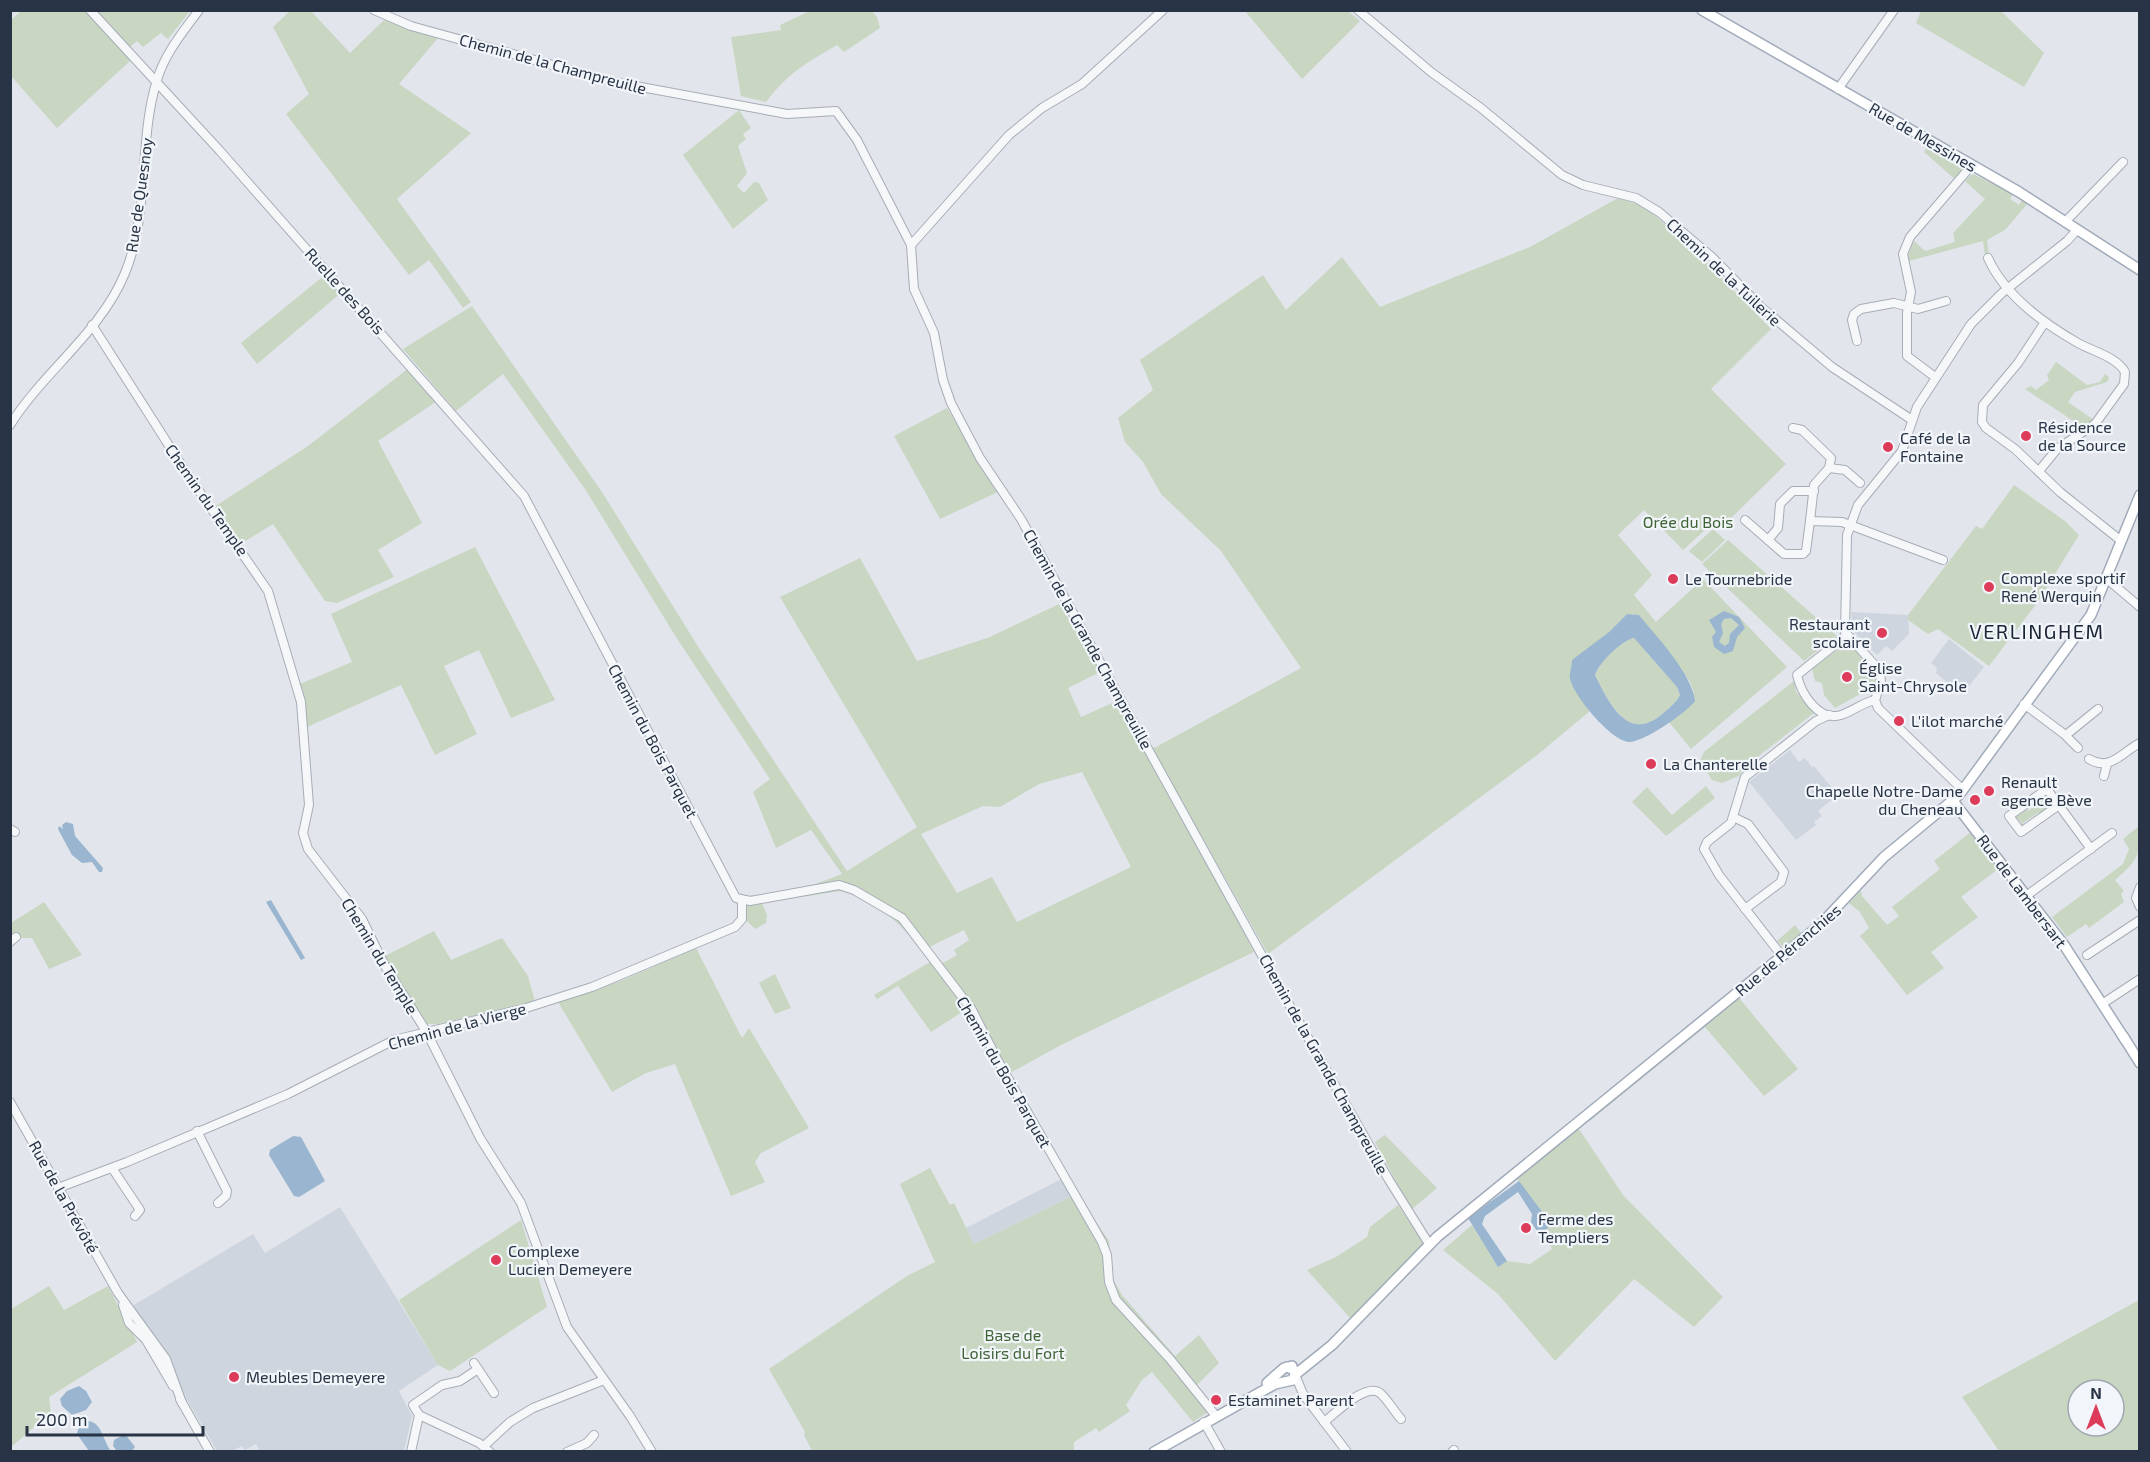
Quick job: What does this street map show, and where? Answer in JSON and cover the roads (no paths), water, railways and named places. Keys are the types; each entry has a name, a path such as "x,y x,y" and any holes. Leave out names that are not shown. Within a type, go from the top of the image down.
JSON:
{"main road":[{"name":"Rue de Messines","path":"1702,10 1972,165 2139,270"},
{"name":"Rue de Pérenchies","path":"1341,1336 1429,1244 1836,911 1884,857 1953,801 2094,609 2139,495"},
{"name":"Rue de Lambersart","path":"1963,790 1967,818"},
{"name":"Rue de Lambersart","path":"1953,801 2104,1003 2139,1062"},
{"path":"1241,1402 1284,1369 1307,1358 1341,1336"},
{"path":"1154,1452 1241,1402 1292,1378 1341,1336"},
{"path":"1284,1369 1282,1377 1292,1378"}],"street":[{"name":"Ruelle des Bois","path":"90,10 419,374 530,505"},
{"name":"Rue de Quesnoy","path":"10,425 28,399 92,325 118,288 133,250 156,81 172,48 200,10"},
{"name":"Chemin de la Champreuille","path":"374,10 404,24 614,82 736,106"},
{"path":"911,245 1009,135 1042,108 1082,84 1163,10"},
{"name":"Chemin de la Tuilerie","path":"1358,10 1431,72 1489,114 1562,175 1591,188 1636,198 1651,207 1712,257 1761,307 1832,367 1912,420"},
{"path":"1838,89 1894,10"},
{"name":"Chemin de la Grande Champreuille","path":"736,106 794,115 828,110 838,112 857,140 911,245 915,289 934,333 943,380 960,422 986,467 1021,519 1291,1008 1394,1190 1429,1244"},
{"path":"2065,222 2123,162"},
{"path":"1935,378 1906,357 1908,307 1911,292 1903,257 1905,244 1972,165"},
{"path":"1963,790 1878,708 1875,700 1881,682 1879,668 1846,636 1849,525 1863,498 1902,451 1912,420 1935,378 1971,324 2008,288 2067,241 2077,230"},
{"path":"1988,258 2008,288 2044,322 2120,364 2126,378 2113,402 2092,427 2057,449 2039,471"},
{"path":"1857,341 1852,320 1857,312 1891,303 1917,309 1946,301"},
{"path":"2044,322 2018,363 1983,405 1981,415 1986,429 2015,449 2060,492 2120,540"},
{"name":"Chemin du Temple","path":"92,325 184,469 266,588 301,702 309,805 303,829 306,845 358,914 385,966 426,1031 480,1138 527,1214 564,1323 630,1416 652,1452"},
{"path":"1745,520 1784,554 1803,554 1807,548 1815,483 1829,468 1831,461 1828,454 1802,430 1793,428"},
{"path":"1829,468 1845,470 1860,483"},
{"path":"1768,540 1778,528 1779,507 1787,497 1793,491 1814,491"},
{"name":"Chemin du Bois Parquet","path":"530,505 731,890 742,901 839,885 854,890 902,918 972,1010 998,1062 1104,1247 1108,1282 1116,1300 1170,1359 1216,1416"},
{"path":"1810,521 1849,525 1943,560"},
{"path":"2107,579 2139,607"},
{"path":"1829,715 1805,697 1797,675 1846,636"},
{"path":"1782,956 1704,851 1707,842 1729,826 1746,777 1816,721 1829,715 1842,715 1863,703 1875,700"},
{"path":"2024,704 2066,735 2078,748"},
{"path":"2066,735 2098,709"},
{"path":"2104,776 2107,764 2139,743"},
{"path":"2089,759 2107,764"},
{"path":"2060,805 2021,832 2009,816 2047,789 2060,805 2091,849"},
{"path":"1733,817 1748,824 1784,872 1781,882 1745,909"},
{"path":"2026,896 2112,833"},
{"path":"2139,887 2136,898 2139,907"},
{"name":"Chemin de la Vierge","path":"58,1188 112,1168 311,1083 394,1040 526,1008 639,969 732,929 742,919 742,901"},
{"path":"2087,955 2139,920"},
{"path":"2104,1003 2139,979"},
{"name":"Rue de la Prévôté","path":"10,1102 118,1293 129,1323 150,1347 210,1452"},
{"path":"197,1131 227,1191 226,1196 218,1203"},
{"path":"112,1168 140,1210 135,1216"},
{"path":"494,1393 476,1366 457,1382 442,1385 413,1404 419,1415 487,1449 510,1422 540,1404 567,1393 594,1386 604,1380"},
{"path":"1292,1378 1345,1449 1334,1452"},
{"path":"1324,1422 1361,1393 1370,1390 1381,1394 1401,1419"},
{"path":"411,1452 419,1415"},
{"path":"1204,1422 1221,1452"},
{"path":"567,1452 584,1445 594,1435"}],"water":[{"path":"1724,611 1739,617 1745,628 1737,637 1733,651 1724,654 1714,647 1712,637 1716,632 1709,620","holes":["1731,618 1739,625 1730,634 1729,643 1725,646 1719,642 1723,633 1721,624 1724,619"]},
{"path":"1627,614 1639,615 1673,656 1693,691 1695,701 1690,706 1664,726 1636,741 1621,740 1603,726 1578,696 1570,679 1572,660 1609,632","holes":["1634,638 1677,687 1680,695 1672,706 1649,722 1638,724 1629,722 1620,715 1606,696 1595,675 1601,664 1612,653 1623,643"]},
{"path":"66,822 73,824 75,836 103,868 102,872 99,872 92,862 82,863 72,855 58,829 59,826 63,829 62,825"},
{"path":"271,900 305,958 301,960 266,902"},
{"path":"293,1136 301,1137 325,1181 299,1197 294,1196 269,1155 270,1150"},
{"path":"1519,1181 1552,1225 1539,1234 1531,1222 1532,1214 1518,1192 1485,1216 1482,1224 1507,1261 1498,1267 1468,1218"},
{"path":"79,1386 86,1391 92,1402 86,1410 72,1415 62,1406 60,1399 67,1391"},
{"path":"88,1421 93,1422 99,1428 111,1451 89,1451 77,1434 78,1429"},
{"path":"125,1434 135,1447 132,1451 117,1451 113,1446 114,1440"}],"place":[{"name":"Résidence de la Source","path":"2026,436"},
{"name":"Café de la Fontaine","path":"1888,447"},
{"name":"Le Tournebride","path":"1673,579"},
{"name":"Complexe sportif René Werquin","path":"1989,587"},
{"name":"Restaurant scolaire","path":"1882,633"},
{"name":"Église Saint-Chrysole","path":"1847,677"},
{"name":"L'ilot marché","path":"1899,721"},
{"name":"La Chanterelle","path":"1651,764"},
{"name":"Renault agence Bève","path":"1989,791"},
{"name":"Chapelle Notre-Dame du Cheneau","path":"1975,800"},
{"name":"Ferme des Templiers","path":"1526,1228"},
{"name":"Complexe Lucien Demeyere","path":"496,1260"},
{"name":"Meubles Demeyere","path":"234,1377"},
{"name":"Estaminet Parent","path":"1216,1400"}],"district":[{"name":"VERLINGHEM","path":"2037,632"}],"park label":[{"name":"Orée du Bois","path":"1688,522"},
{"name":"Base de Loisirs du Fort","path":"1013,1344"}]}
